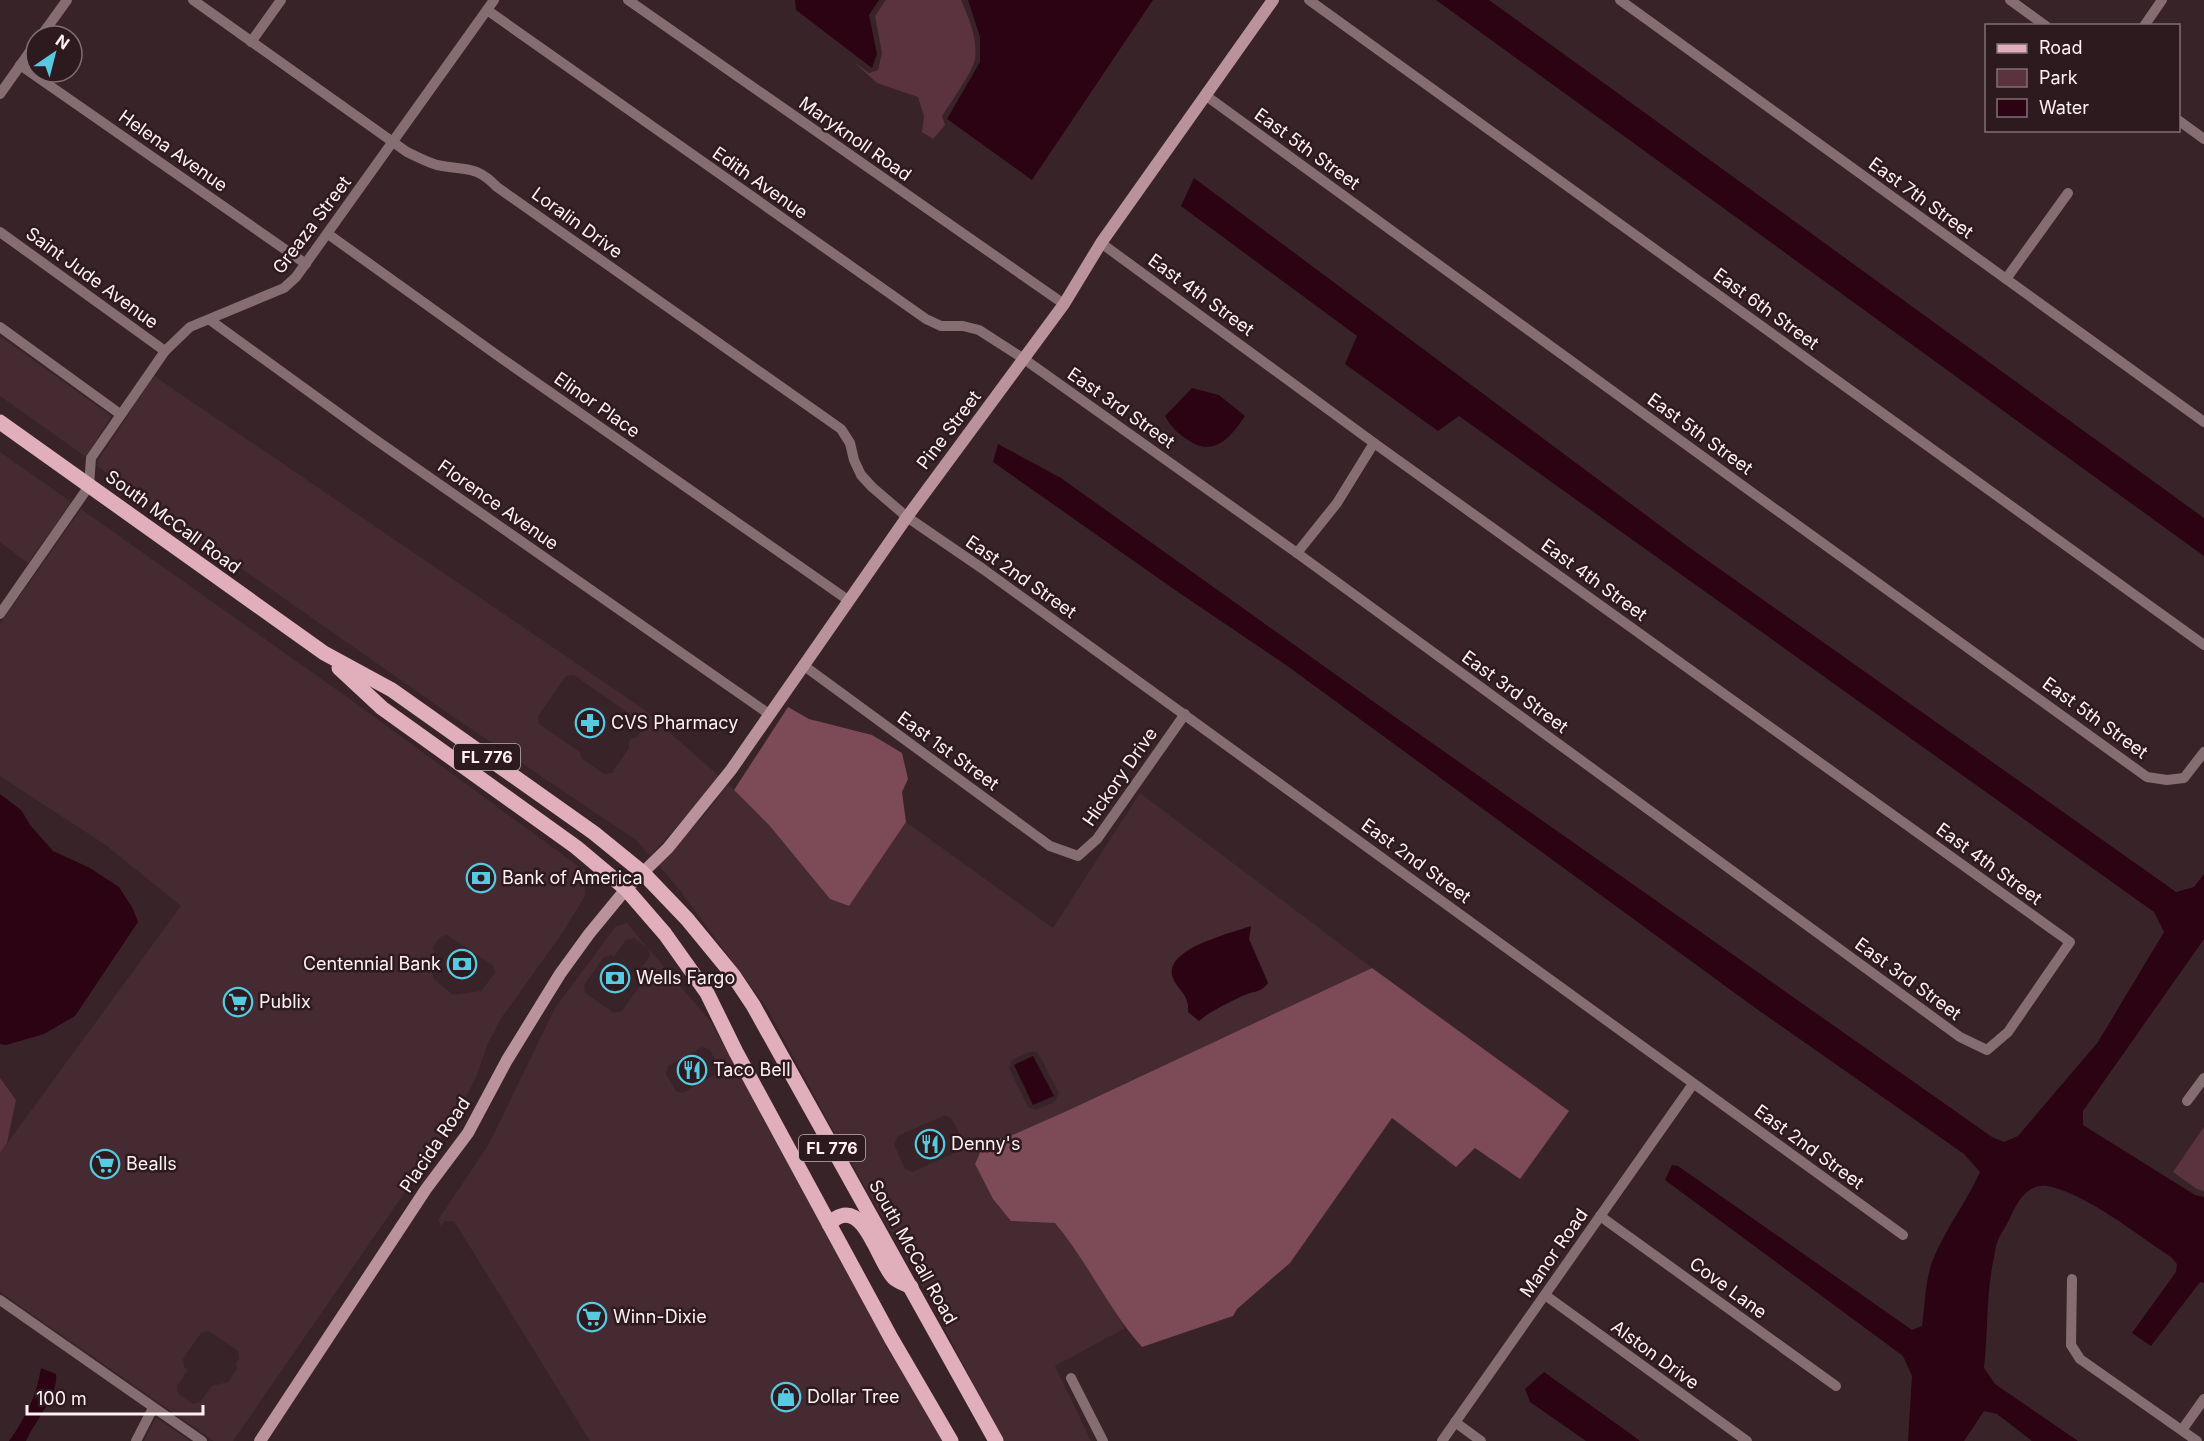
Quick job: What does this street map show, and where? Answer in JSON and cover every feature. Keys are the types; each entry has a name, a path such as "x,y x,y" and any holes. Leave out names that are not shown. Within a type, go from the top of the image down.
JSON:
{"main road":[{"name":"Pine Street","path":"642,872 668,848 701,810 907,517 1064,304 1101,243 1273,0"},
{"name":"South McCall Road","path":"0,422 324,653 392,690 594,833 642,872 687,919 733,975 753,1005 996,1441"},
{"name":"South McCall Road","path":"324,653 382,708 576,847 626,889 665,934 707,993 736,1052 891,1338 951,1441"},
{"name":"Placida Road","path":"260,1441 426,1190 468,1133 507,1060 560,974 589,933 642,872"},
{"path":"829,1224 842,1215 852,1216 861,1223 893,1278 911,1287"}],"street":[{"path":"50,24 67,0"},
{"name":"Loralin Drive","path":"194,0 393,142 422,160 438,165 471,168 486,175 497,187 621,276 841,429 850,443 861,475 907,517"},
{"path":"252,42 281,0"},
{"name":"Greaza Street","path":"90,486 92,458 165,351 190,327 284,288 296,277 494,0"},
{"name":"Maryknoll Road","path":"628,0 1064,304"},
{"name":"East 6th Street","path":"1309,0 2204,645"},
{"name":"East 7th Street","path":"1620,0 2204,422"},
{"path":"2010,0 2043,24"},
{"path":"2145,24 2162,0"},
{"name":"Edith Avenue","path":"487,10 926,319 941,326 963,326 979,330 1024,359"},
{"path":"0,94 24,60"},
{"name":"Helena Avenue","path":"20,65 306,264"},
{"name":"East 5th Street","path":"1205,95 2148,777 2167,780 2184,778 2204,752"},
{"path":"2180,121 2204,139"},
{"path":"2006,279 2068,193"},
{"name":"Saint Jude Avenue","path":"0,232 165,351"},
{"name":"Elinor Place","path":"328,234 848,600"},
{"name":"East 4th Street","path":"1101,243 1374,443 2070,942 2008,1032 1987,1050"},
{"name":"Florence Avenue","path":"210,320 412,465 769,714"},
{"path":"0,327 120,414"},
{"name":"East 3rd Street","path":"1024,359 1297,553 1960,1037 1987,1050"},
{"path":"1297,553 1337,503 1374,443"},
{"path":"0,614 90,486"},
{"name":"East 2nd Street","path":"907,517 1185,714 1903,1235"},
{"name":"East 1st Street","path":"803,665 1050,846 1078,856"},
{"name":"Hickory Drive","path":"1078,856 1097,839 1185,714"},
{"path":"2187,1101 2204,1078"},
{"name":"Manor Road","path":"1442,1441 1693,1084"},
{"name":"Cove Lane","path":"1600,1216 1836,1386"},
{"path":"2072,1279 2071,1345 2080,1359 2197,1441"},
{"name":"Alston Drive","path":"1545,1295 1747,1441"},
{"path":"0,1300 202,1441"},
{"path":"1071,1378 1102,1441"},
{"path":"2182,1430 2204,1400"},
{"path":"136,1441 153,1408"},
{"path":"1455,1422 1481,1441"}],"shaded area":[{"path":"0,336 111,416 86,457 0,396"},
{"path":"154,376 642,708 719,776 696,806 650,856 636,840 452,716 165,515 97,466 98,460","holes":["574,675 641,722 642,729 637,737 631,739 629,748 612,773 604,774 581,758 580,752 539,724 538,716 566,676"]},
{"path":"0,452 71,502 28,563 0,542"},
{"path":"81,509 354,702 585,871 585,896 563,932 502,1017 487,1045 477,1075 461,1107 425,1163 233,1441 214,1441 0,1292 0,1153 181,906 107,846 0,776 0,624","holes":["447,935 494,966 495,973 481,991 453,995 433,978 432,970 440,959 434,954 433,947 440,937","209,1331 238,1351 237,1369 228,1382 212,1386 200,1402 193,1404 178,1394 177,1386 188,1370 184,1367 183,1359 201,1333"]},
{"path":"788,707 809,719 872,735 902,753 908,779 902,792 906,822 849,906 830,899 769,825 734,790"},
{"path":"728,784 769,825 830,899 849,906 906,822 1053,928 1140,793 1372,968 1069,1110 1015,1134 984,1144 975,1164 993,1199 1011,1221 1055,1223 1075,1246 1125,1328 1055,1366 1091,1441 1003,1441 925,1291 841,1145 767,1008 675,884 658,865 705,814","holes":["1251,926 1249,939 1268,982 1263,989 1242,996 1207,1014 1199,1021 1189,1006 1174,962 1194,946","1032,1051 1038,1053 1059,1093 1055,1102 1035,1110 1028,1107 1009,1068 1012,1060","945,1115 951,1118 964,1143 961,1150 912,1172 905,1169 894,1144 898,1136"]},
{"path":"627,923 647,948 634,938 626,940 614,957 611,955 604,957 584,985 585,993 614,1013 622,1011 642,983 641,975 638,973 650,956 649,949 711,1022 943,1441 590,1441 454,1221 445,1221 441,1226 438,1220 489,1144 555,1008 616,926","holes":["702,1047 709,1049 719,1066 716,1074 682,1093 676,1091 666,1074 668,1066"]},
{"path":"1372,968 1569,1111 1520,1179 1475,1148 1456,1167 1392,1118 1290,1263 1237,1309 1233,1316 1142,1347 1055,1223 1011,1221 993,1199 975,1164 984,1144 1015,1134 1069,1110"},
{"path":"156,1418 190,1441 144,1441"}],"green space":[{"path":"886,0 961,0 970,21 976,51 975,59 961,88 942,116 945,125 933,139 922,132 924,116 918,97 877,83 854,62 869,73 878,70 882,53 875,16"},
{"path":"0,1078 16,1100 7,1143 0,1153"},
{"path":"2204,1127 2204,1191 2197,1189 2173,1172"}],"water":[{"path":"795,0 879,0 869,15 877,54 872,68 796,10"},
{"path":"968,0 1153,0 1032,180 947,119 980,62 980,37"},
{"path":"1436,0 1489,0 2204,518 2204,556"},
{"path":"1194,178 1690,548 2176,892 2194,887 2204,874 2204,939 2083,1111 2083,1125 2195,1195 2204,1197 2204,1283 2200,1282 2151,1346 2132,1333 2176,1272 2177,1264 2171,1257 2111,1216 2062,1190 2040,1186 2028,1191 2019,1201 1996,1245 1989,1289 1984,1368 1995,1384 2078,1441 2032,1441 1997,1414 1984,1411 1964,1441 1908,1441 1912,1376 1903,1356 1665,1180 1672,1165 1678,1166 1912,1330 1922,1326 1932,1262 1980,1172 1964,1154 1754,1007 1286,665 993,462 998,444 1061,478 1395,717 1992,1137 2004,1142 2018,1136 2098,1042 2164,932 2154,912 1459,416 1438,431 1345,364 1357,336 1181,206"},
{"path":"1192,388 1219,395 1245,416 1228,438 1221,443 1206,447 1197,445 1177,432 1165,416"},
{"path":"0,794 21,810 31,826 53,851 90,868 119,887 133,909 138,922 75,1016 44,1034 6,1045 0,1044"},
{"path":"1251,926 1249,939 1268,983 1262,989 1225,1004 1199,1021 1188,1012 1187,1000 1172,975 1173,965 1190,949 1202,943"},
{"path":"1033,1056 1054,1096 1033,1105 1014,1065"},
{"path":"41,1368 56,1374 54,1390 26,1441 9,1441 30,1406"},
{"path":"1544,1372 1640,1441 1586,1441 1530,1402 1525,1389"}],"place":[{"name":"CVS Pharmacy","path":"590,723"},
{"name":"Bank of America","path":"481,878"},
{"name":"Centennial Bank","path":"462,964"},
{"name":"Wells Fargo","path":"615,978"},
{"name":"Publix","path":"238,1002"},
{"name":"Taco Bell","path":"692,1070"},
{"name":"Denny's","path":"930,1144"},
{"name":"Bealls","path":"105,1164"},
{"name":"Winn-Dixie","path":"592,1317"},
{"name":"Dollar Tree","path":"786,1397"}]}
